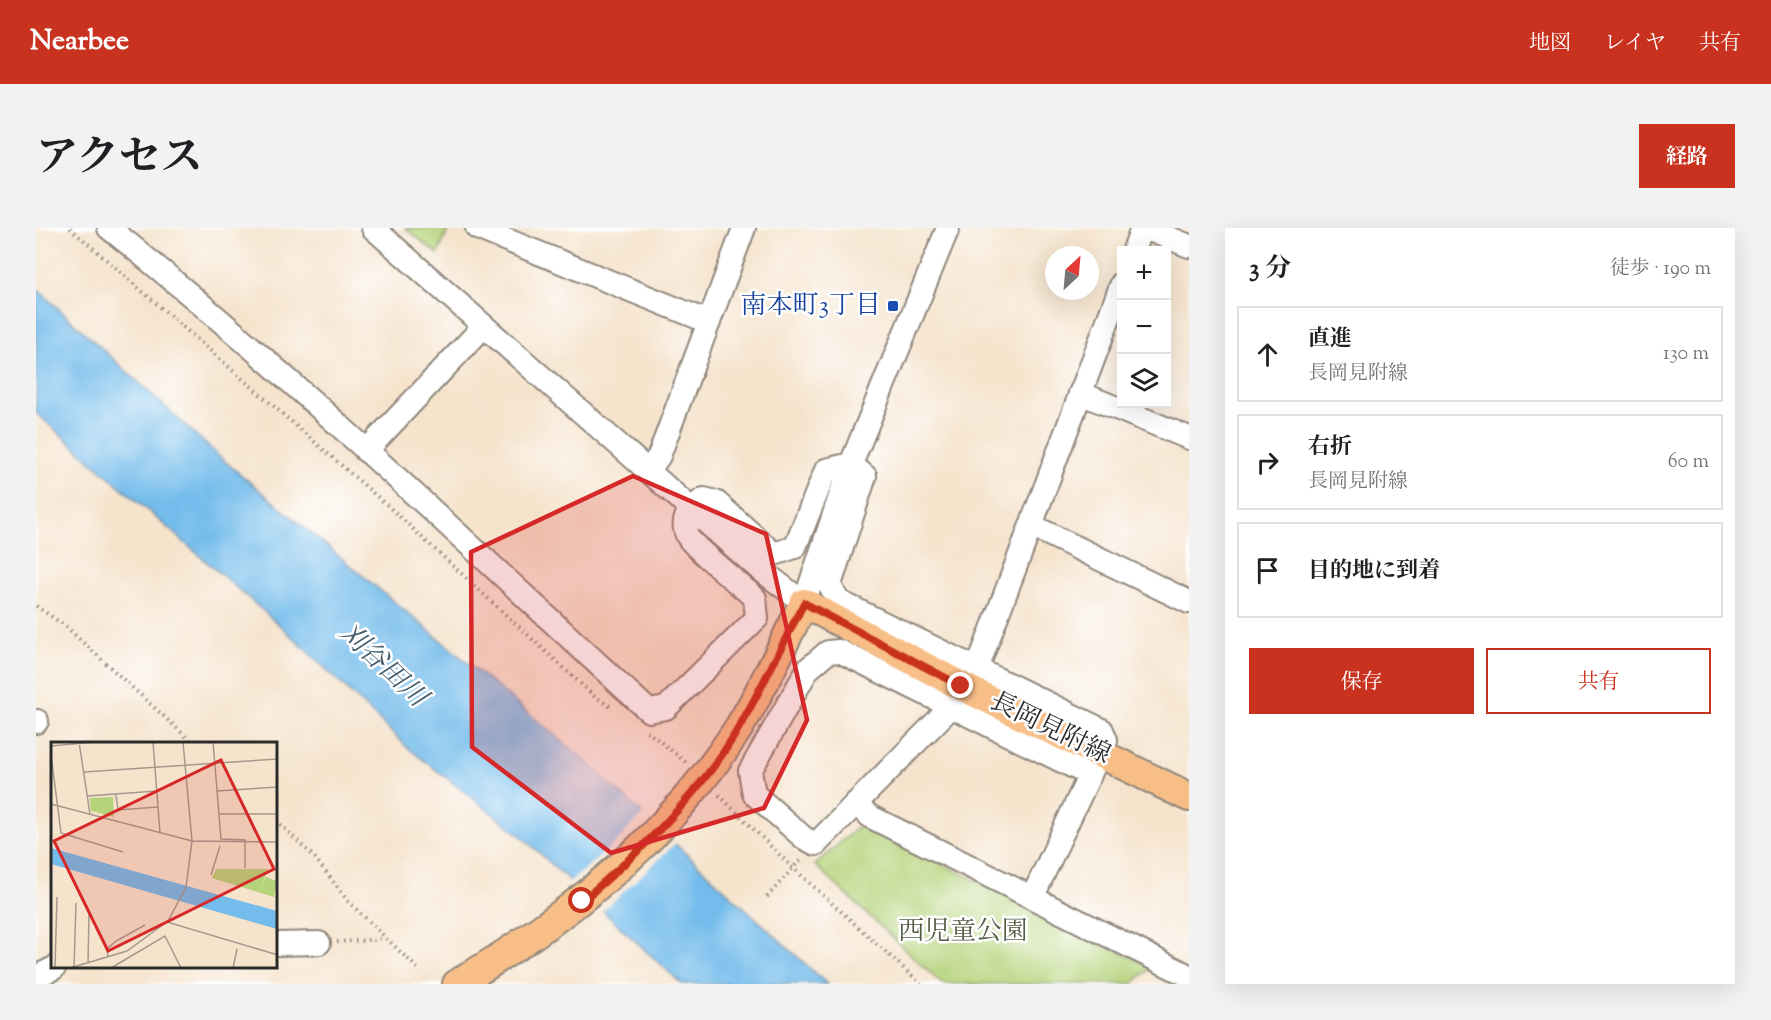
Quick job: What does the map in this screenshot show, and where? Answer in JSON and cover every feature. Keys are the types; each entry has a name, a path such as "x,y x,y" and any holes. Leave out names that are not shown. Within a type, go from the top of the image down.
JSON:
{"main road":[{"name":"長岡見附線","path":"804,603 961,686 1095,764 1189,797"},
{"path":"457,984 505,956 582,901 624,865 700,781 737,730 804,603"}],"street":[{"path":"109,228 170,276 649,711 666,708 757,618 755,598 688,538 684,521 690,508 704,499 716,502 774,554 795,546 826,470 851,464"},
{"path":"373,228 756,567 804,603 851,464 948,228"},
{"path":"477,228 709,322"},
{"path":"649,470 660,456 743,228"},
{"path":"1136,246 1144,228 1189,246"},
{"path":"977,669 1117,296"},
{"path":"366,452 483,327"},
{"path":"1080,393 1189,438"},
{"path":"851,464 865,476 830,585 838,601 1102,730 1106,740 1033,896"},
{"path":"1032,526 1189,602"},
{"path":"951,707 816,844 804,838 754,794 750,771 808,669 828,652 839,651 951,707 1095,764"},
{"path":"855,804 871,817 1189,976"},
{"path":"278,944 318,943"},
{"path":"36,977 52,969"}],"path":[{"path":"70,228 389,507 594,696 621,713"},
{"path":"36,606 64,625 192,742"},
{"path":"642,727 921,984"},
{"path":"278,822 315,858 348,901 420,971"},
{"path":"767,897 798,862"},
{"path":"318,943 385,939"}],"highlighted area":[{"path":"633,476 766,534 807,720 764,808 611,853 472,747 471,552"}],"green space":[{"path":"405,228 449,228 438,254"},
{"name":"西児童公園","path":"861,824 1152,967 1132,984 942,984 815,865"}],"water":[{"name":"刈谷田川","path":"36,288 222,459 580,756 827,984 682,984 520,835 408,748 285,630 36,413"}],"pier":[{"path":"645,812 677,842 601,913 568,883 612,846"}],"place":[{"name":"南本町3丁目","path":"893,306"}],"route":[{"path":"582,901 647,842 702,780 737,730 804,603 961,686"}]}
